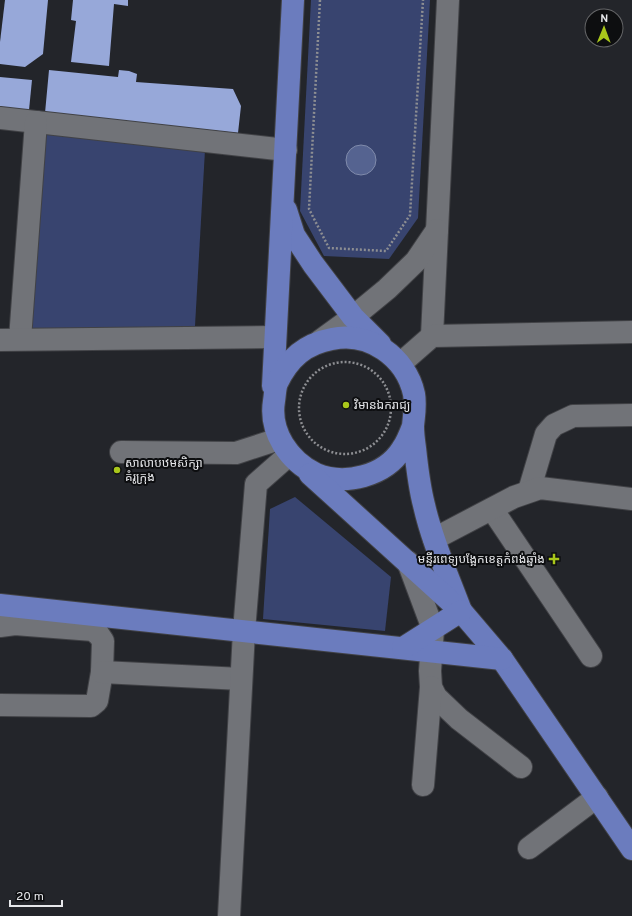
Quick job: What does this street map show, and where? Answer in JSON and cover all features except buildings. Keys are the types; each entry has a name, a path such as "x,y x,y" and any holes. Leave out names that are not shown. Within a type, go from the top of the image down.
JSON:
{"main road":[{"path":"293,0 275,337 272,409 274,425 289,452 461,611 502,658 632,849"},
{"path":"283,200 294,235 313,264 353,317 393,357 408,377 414,393 416,407 413,426 417,475 424,506 434,539 461,611"},
{"path":"272,409 276,385 284,369 301,351 320,341 340,337 358,338 371,342 393,357"},
{"path":"289,452 316,474 330,478 350,479 367,475 383,468 394,459 402,449 413,426"},
{"path":"0,605 502,658"},
{"path":"402,648 461,611"}],"street":[{"path":"432,336 448,0"},
{"path":"0,118 286,150"},
{"path":"36,122 10,340 275,337"},
{"path":"320,341 353,317 387,289 416,261 437,230"},
{"path":"393,357 432,336 632,332"},
{"path":"529,491 546,434 554,425 573,416 632,415"},
{"path":"121,452 289,452"},
{"path":"229,916 244,631 256,484 289,452"},
{"path":"434,539 492,510 514,497 540,488 632,499"},
{"path":"492,510 591,656"},
{"path":"408,562 433,629 430,671 431,686 423,785"},
{"path":"0,626 15,624 93,630 99,635 102,641 102,672 97,701 91,706 0,705"},
{"path":"102,672 241,680"},
{"path":"431,686 436,697 459,719 521,767"},
{"path":"529,848 597,797"}],"path":[{"path":"320,0 309,209 329,248 386,251 410,215 423,0"},
{"path":"341,362 359,364 373,371 385,385 391,399 391,418 385,432 368,448 357,453 341,454 331,452 316,444 303,427 299,414 300,397 307,382 314,374 326,366 341,362"}],"shaded area":[{"path":"311,0 430,0 418,218 389,259 324,256 300,211"},
{"path":"40,129 205,150 195,326 27,334"},
{"path":"361,145 367,146 375,154 375,166 367,174 361,175 355,174 347,166 346,160 347,154 355,146"},
{"path":"295,497 391,577 385,631 263,619 270,509"}],"place":[{"name":"វិមានឯករាជ្យ","path":"346,405"},
{"name":"សាលាបឋមសិក្សា គំរូក្រុង","path":"117,470"},
{"name":"មន្ទីរពេទ្យបង្អែកខេត្តកំពង់ឆ្នាំង","path":"554,559"}]}
